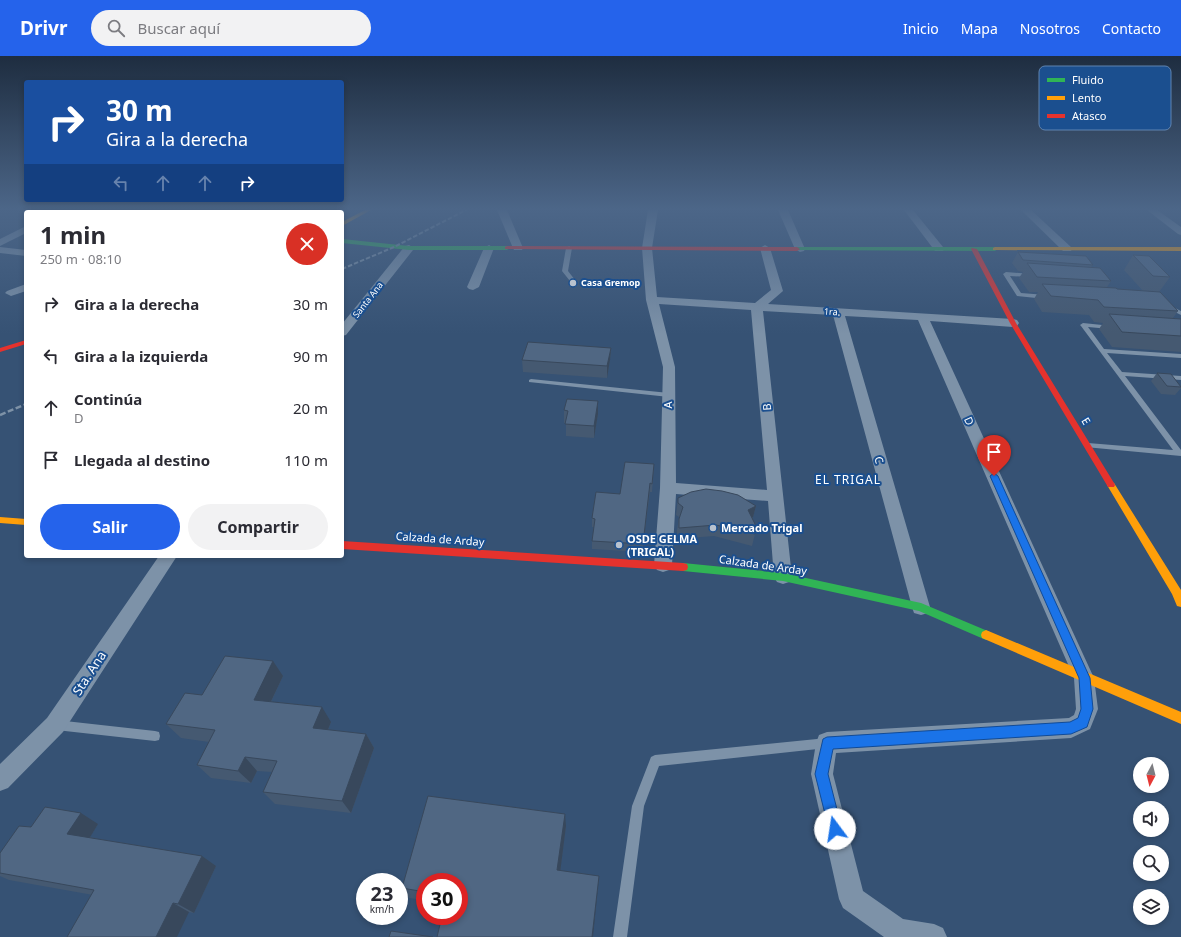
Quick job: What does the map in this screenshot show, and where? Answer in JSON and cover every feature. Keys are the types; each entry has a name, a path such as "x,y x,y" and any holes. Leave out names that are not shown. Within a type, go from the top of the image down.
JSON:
{"street":[{"path":"10,251 24,253"},
{"name":"Santa Ana","path":"344,329 407,251"},
{"path":"474,287 488,251"},
{"name":"A","path":"647,251 652,300 669,368 668,488 663,565"},
{"path":"766,251 777,291 800,309"},
{"name":"E","path":"975,251 1013,323 1177,593 1181,603"},
{"path":"11,294 24,288"},
{"path":"757,307 777,291"},
{"name":"1ra.","path":"652,300 1013,323"},
{"name":"B","path":"757,307 782,577"},
{"name":"C","path":"838,312 921,608"},
{"name":"D","path":"827,743 1071,728 1082,722 1087,709 1084,678 923,318"},
{"path":"0,350 24,343"},
{"path":"668,488 775,496"},
{"path":"0,520 24,522"},
{"name":"Calzada de Arday","path":"344,545 663,565 782,577 921,608 1181,718"},
{"name":"Sta. Ana","path":"0,780 55,725 167,558"},
{"path":"827,743 822,774 852,899 898,931 934,937"}],"lane":[{"path":"568,251 565,271 572,280"},
{"path":"1037,276 1006,274 1019,295 1056,297"},
{"path":"1159,305 1173,308 1181,313"},
{"path":"1121,327 1083,325 1180,453"},
{"path":"1102,351 1181,356"},
{"path":"1120,374 1181,378"},
{"path":"531,381 668,395"},
{"path":"1087,445 1180,453"},
{"path":"55,725 155,736"},
{"path":"620,937 638,806 655,761 827,743"}],"building":[{"path":"1018,252 1086,256 1093,265 1023,260"},
{"path":"1133,255 1149,256 1170,277 1153,276"},
{"path":"1027,263 1100,268 1111,281 1037,277"},
{"path":"1042,284 1160,292 1178,311 1104,307 1098,300 1051,296"},
{"path":"1109,314 1181,319 1181,336 1122,332"},
{"path":"528,342 611,348 607,366 522,360"},
{"path":"1157,373 1171,374 1181,387 1167,386"},
{"path":"567,399 598,401 594,426 565,424 568,411 564,410"},
{"path":"625,462 654,464 652,484 650,483 643,544 592,541 595,519 592,518 596,492 620,494"},
{"path":"706,489 738,495 756,506 748,510 755,524 755,534 716,525 679,528 679,519 683,507 678,503 678,498 691,492"},
{"path":"225,656 273,661 254,700 322,707 313,728 366,734 342,801 263,792 277,761 245,757 238,771 197,765 215,730 166,724 185,693 202,695"},
{"path":"428,796 565,814 557,870 599,876 592,937 437,937 440,925 468,925 468,873 416,873 416,890 408,889 408,873 406,873"},
{"path":"45,807 81,813 67,834 202,856 178,904 173,903 156,937 67,937 94,890 0,873 0,853 19,826 31,827"},
{"path":"391,931 433,937 389,937"}],"railway":[{"path":"344,268 384,251"},
{"path":"0,415 24,405"}],"traffic: fast":[{"path":"683,567 783,577 921,607 986,635"}],"traffic: slow":[{"path":"1111,485 1177,593 1181,603"},
{"path":"0,520 24,522"},
{"path":"986,635 1181,718"}],"traffic: jam":[{"path":"975,251 1013,323 1111,485"},
{"path":"0,350 24,343"},
{"path":"344,545 683,567"}],"place":[{"name":"Casa Gremop","path":"573,283"},
{"name":"Mercado Trigal","path":"713,528"},
{"name":"OSDE GELMA (TRIGAL)","path":"619,545"}],"district":[{"name":"EL TRIGAL","path":"848,480"}],"route":[{"path":"835,829 822,774 827,743 1071,728 1082,722 1087,709 1084,678 994,476"}]}
